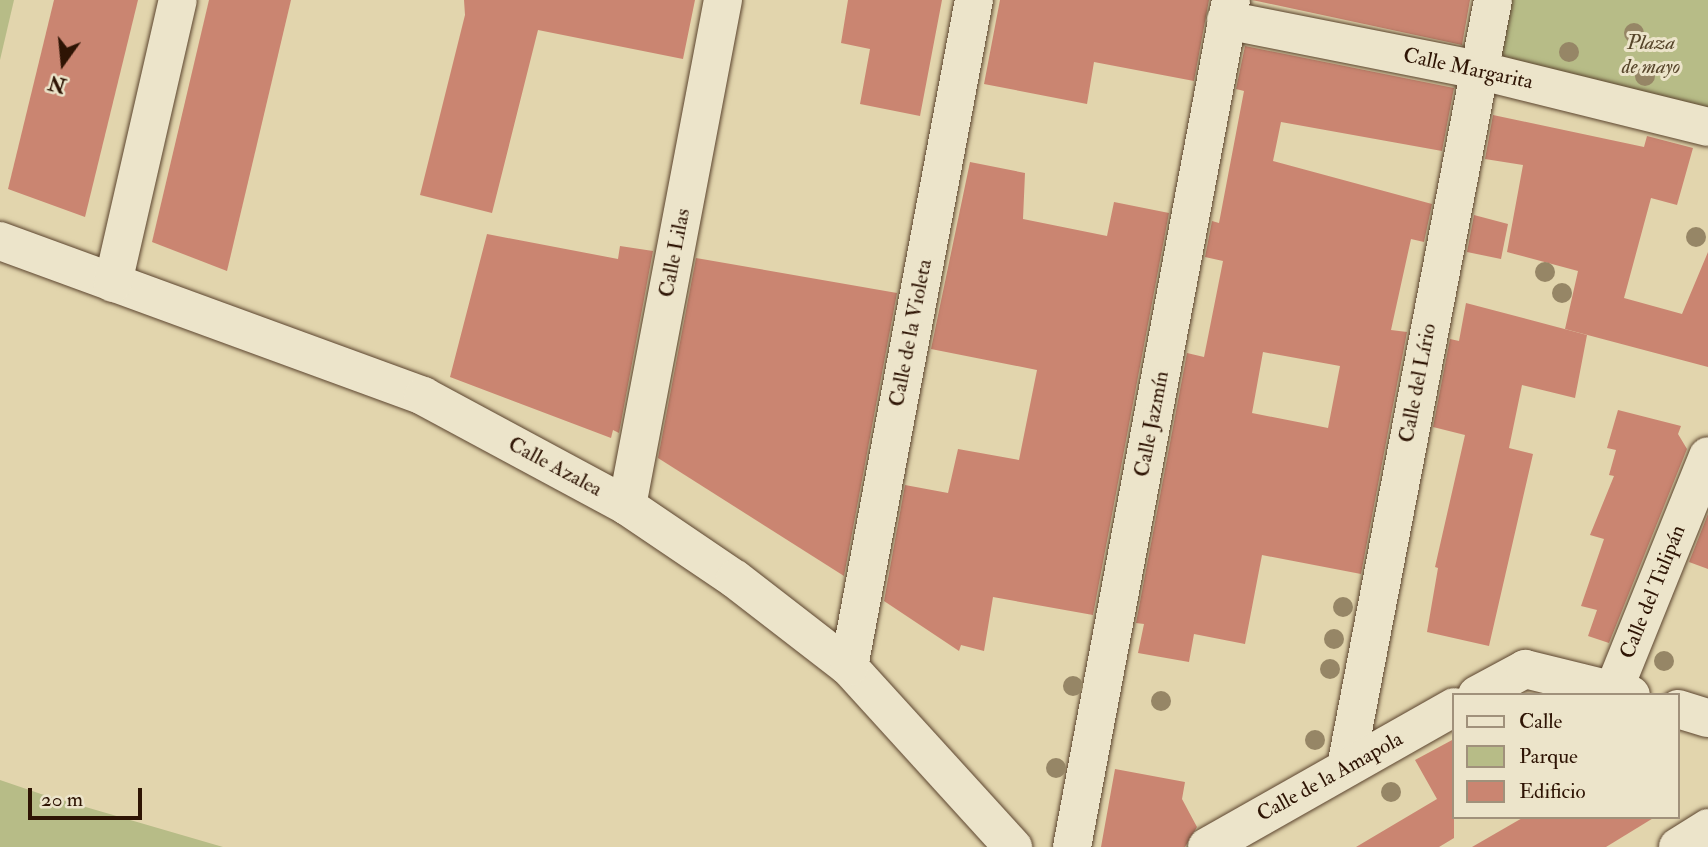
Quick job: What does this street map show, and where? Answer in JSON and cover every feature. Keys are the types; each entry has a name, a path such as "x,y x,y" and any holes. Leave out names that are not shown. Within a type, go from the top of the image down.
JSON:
{"street":[{"path":"113,283 178,0"},
{"name":"Calle Lilas","path":"627,506 723,0"},
{"name":"Calle de la Violeta","path":"849,667 974,0"},
{"name":"Calle del Lírio","path":"1346,767 1493,0"},
{"name":"Calle Margarita","path":"1229,10 1708,127"},
{"name":"Calle Jazmín","path":"1072,847 1229,10"},
{"name":"Calle Azalea","path":"0,242 423,396 627,506 735,579 849,667 1013,847"},
{"name":"Calle del Tulipán","path":"1623,692 1708,456"},
{"path":"1481,693 1525,669 1623,692"},
{"name":"Calle de la Amapola","path":"1207,847 1452,708"},
{"path":"1680,710 1708,718"},
{"path":"1678,847 1708,828"}],"green space":[{"path":"0,0 14,0 0,60"},
{"name":"Plaza de mayo","path":"1493,0 1708,0 1708,126 1478,70"},
{"path":"0,780 41,794 223,847 0,847"}],"building":[{"path":"54,0 138,0 85,217 8,189"},
{"path":"209,0 291,0 227,271 152,242"},
{"path":"464,0 695,0 683,59 538,30 492,213 420,195 465,15"},
{"path":"848,0 942,0 920,116 860,104 870,49 841,43"},
{"path":"1000,0 1209,0 1194,81 1094,62 1087,104 984,84"},
{"path":"1252,0 1470,0 1462,45"},
{"path":"1245,46 1454,88 1442,151 1281,122 1273,161 1432,204 1424,242 1411,239 1391,330 1407,332 1361,574 1262,555 1245,644 1194,634 1189,662 1138,653 1144,624 1136,623 1187,353 1204,357 1223,261 1205,257 1212,221 1219,223 1244,91 1236,89","holes":["1263,352 1340,366 1328,428 1252,413"]},
{"path":"1493,115 1644,147 1647,136 1693,148 1677,205 1651,198 1624,298 1682,314 1708,252 1708,367 1565,329 1578,271 1507,252 1523,165 1485,159"},
{"path":"970,162 1025,173 1023,219 1107,236 1114,202 1169,213 1093,615 993,597 984,651 961,645 959,651 884,601 905,485 948,493 958,449 1019,460 1037,370 931,349"},
{"path":"1474,215 1508,224 1501,259 1467,252"},
{"path":"487,234 618,259 620,246 653,251 619,433 613,430 611,438 450,377"},
{"path":"696,258 897,293 844,576 658,458"},
{"path":"1466,303 1587,335 1575,398 1522,385 1509,448 1533,454 1489,646 1427,632 1438,568 1435,567 1465,435 1433,427 1450,339 1459,341"},
{"path":"1618,410 1681,426 1678,434 1687,449 1609,643 1588,636 1597,610 1581,606 1604,539 1590,535 1614,476 1609,475 1616,450 1607,448"},
{"path":"1708,514 1708,569 1689,562"},
{"path":"1452,740 1454,838 1439,847 1356,847 1437,799 1415,760"},
{"path":"1115,769 1185,782 1182,799 1197,827 1185,847 1101,847"},
{"path":"1521,819 1652,819 1606,847 1472,847"}]}
